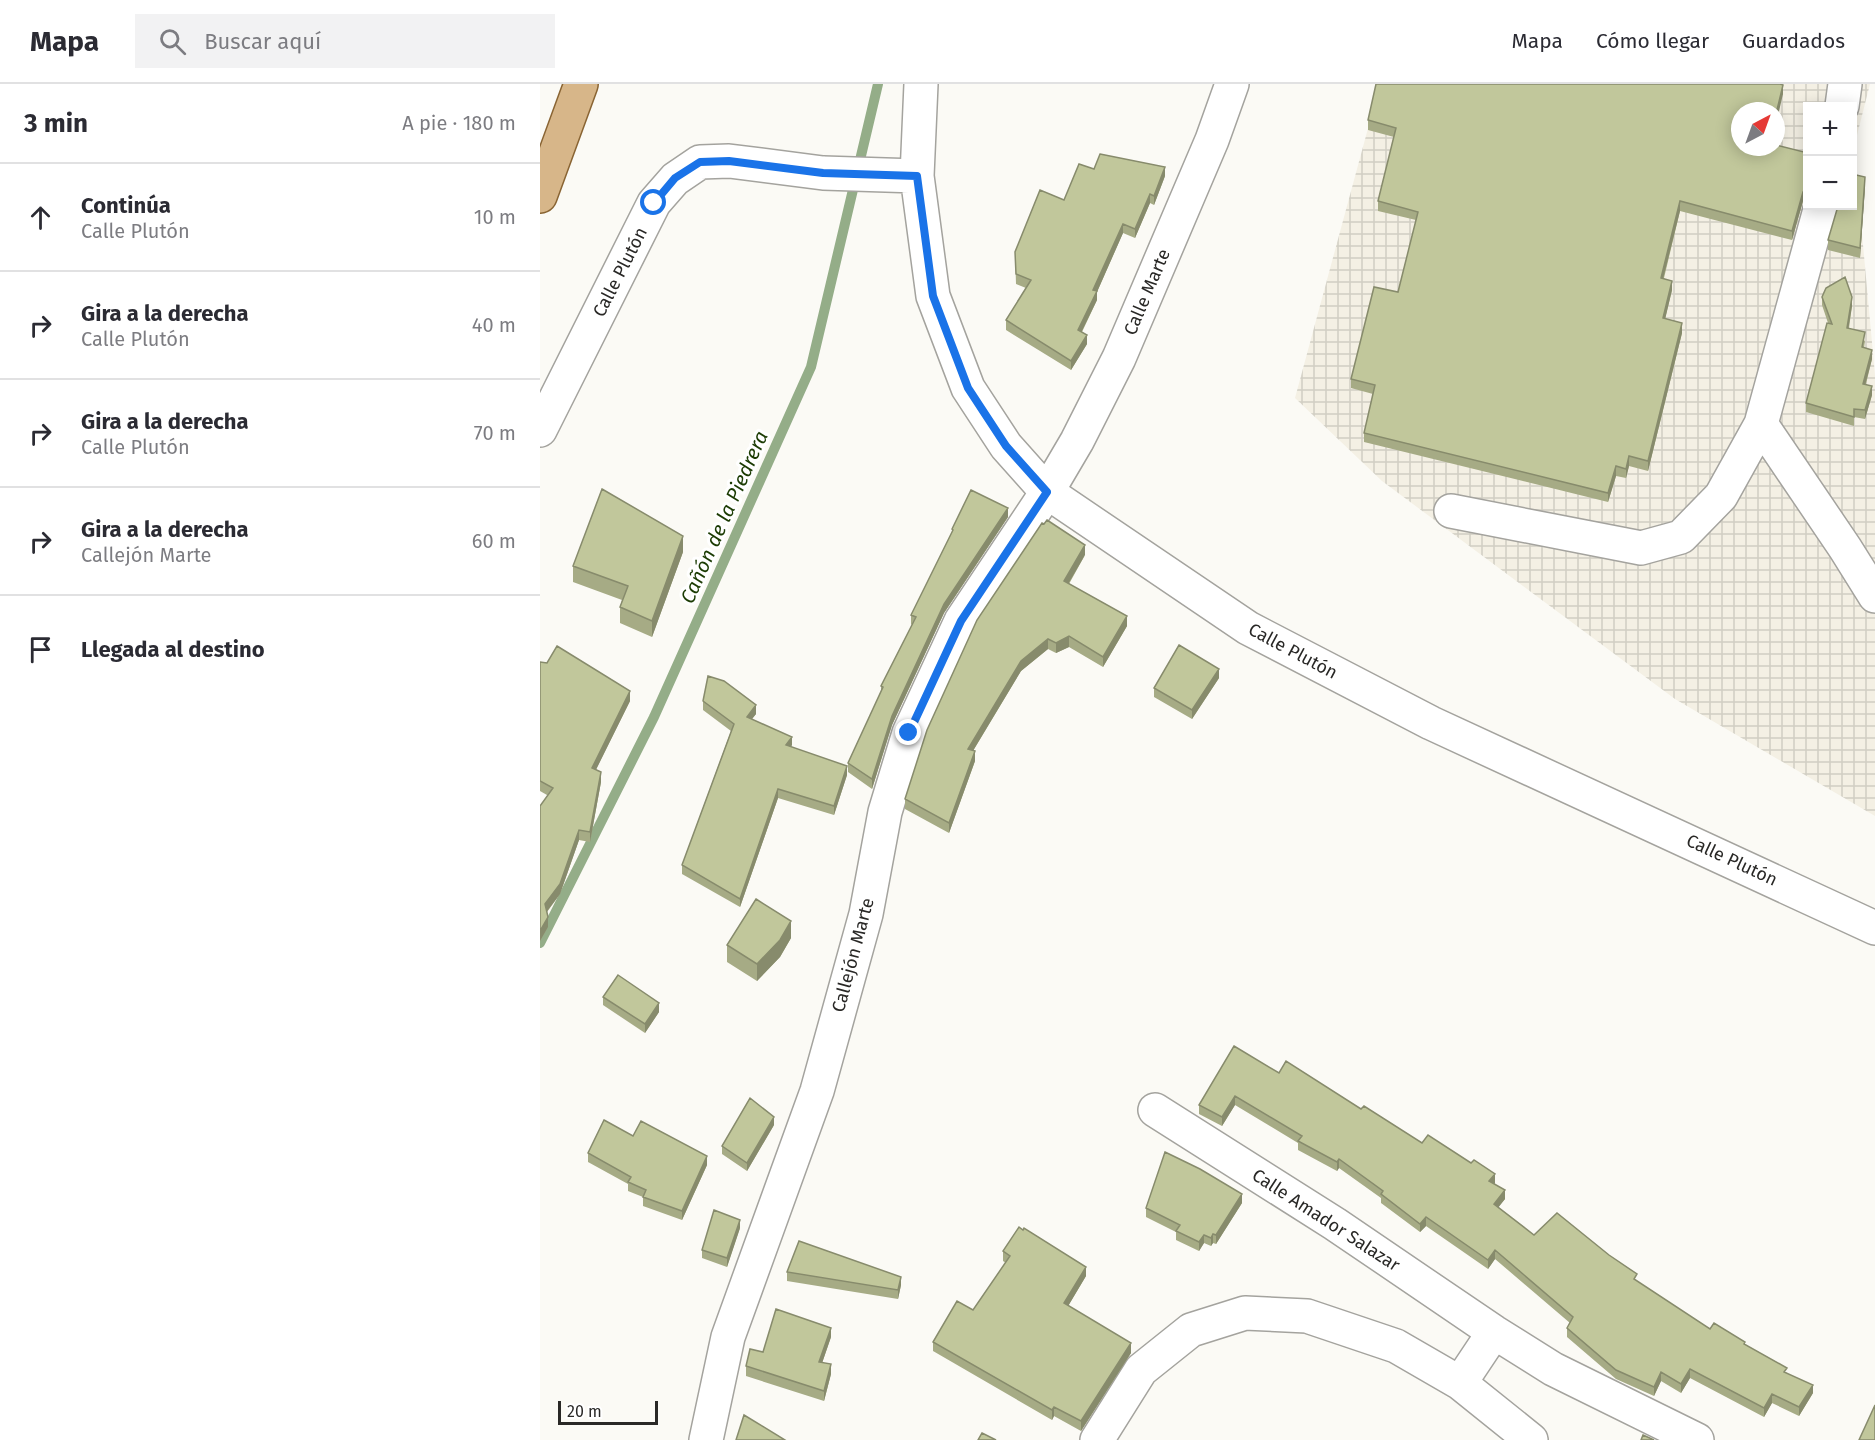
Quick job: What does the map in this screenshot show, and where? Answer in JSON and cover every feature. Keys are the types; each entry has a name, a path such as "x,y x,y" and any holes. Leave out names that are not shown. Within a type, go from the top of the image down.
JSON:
{"main road":[{"path":"540,196 581,84"}],"street":[{"name":"Calle Plutón","path":"921,84 917,176 933,296 968,388 1006,446 1047,492 1248,628 1431,723 1875,928"},
{"name":"Calle Marte","path":"1047,492 1077,441 1119,358 1212,140 1232,84"},
{"path":"1843,102 1845,84"},
{"name":"Calle Plutón","path":"540,430 654,203 675,178 700,162 729,161 823,173 917,176"},
{"path":"1451,511 1641,548 1681,537 1721,496 1761,424 1820,210"},
{"path":"1761,424 1875,596"},
{"name":"Callejón Marte","path":"706,1440 728,1337 817,1091 866,914 885,812 909,733 961,621 1047,492"},
{"name":"Calle Amador Salazar","path":"1155,1110 1335,1224 1494,1332 1553,1369 1698,1440"},
{"path":"1097,1440 1141,1370 1191,1330 1245,1313 1307,1316 1396,1346 1460,1383 1531,1440"},
{"path":"1460,1383 1494,1332"}],"shaded area":[{"path":"1380,84 1870,84 1857,135 1857,102 1803,102 1803,210 1857,210 1857,180 1875,375 1875,816 1675,699 1382,481 1295,398"}],"building":[{"path":"1376,84 1783,85 1779,102 1731,102 1731,156 1785,156 1785,147 1803,152 1803,192 1792,231 1680,201 1661,278 1672,281 1663,318 1682,323 1648,461 1629,456 1626,469 1616,466 1608,493 1364,433 1375,385 1351,379 1374,287 1398,292 1418,212 1378,201 1396,128 1368,120"},
{"path":"1100,154 1165,167 1154,196 1150,194 1135,229 1123,224 1093,290 1097,291 1078,330 1087,335 1071,361 1006,320 1031,280 1016,274 1015,252 1040,190 1064,200 1079,164 1094,169"},
{"path":"1857,175 1865,177 1860,248 1828,240 1837,210 1857,210"},
{"path":"1845,277 1852,297 1847,328 1865,332 1862,347 1872,350 1863,384 1872,386 1865,410 1854,409 1854,417 1806,403 1827,323 1832,324 1822,297 1826,288"},
{"path":"602,489 683,536 652,621 620,607 628,586 573,566"},
{"path":"971,490 1008,508 944,604 892,716 872,779 848,763 883,687 881,686 916,617 911,615"},
{"path":"1047,520 1085,545 1064,581 1127,616 1103,657 1069,636 1056,643 1048,639 1021,661 968,749 975,751 949,823 905,799 927,730 977,620 1042,523 1044,524"},
{"path":"1179,645 1219,669 1192,710 1154,688"},
{"path":"557,646 630,691 592,768 601,772 590,832 579,830 560,884 545,904 548,917 540,931 540,806 553,788 540,781 540,662 547,663"},
{"path":"708,676 724,681 756,705 747,717 792,737 786,745 847,766 834,806 778,789 740,899 682,865 734,724 703,701"},
{"path":"756,899 791,921 780,940 757,964 727,945"},
{"path":"618,975 659,1003 645,1024 603,997"},
{"path":"1234,1046 1279,1073 1286,1061 1361,1109 1364,1106 1422,1143 1428,1135 1471,1163 1474,1160 1495,1174 1489,1181 1505,1190 1494,1204 1534,1235 1557,1213 1609,1255 1637,1274 1634,1279 1710,1329 1714,1323 1745,1342 1744,1344 1787,1368 1784,1372 1813,1385 1799,1407 1772,1394 1764,1408 1690,1369 1681,1384 1661,1372 1654,1387 1616,1370 1567,1328 1573,1317 1495,1250 1488,1260 1426,1217 1420,1224 1381,1194 1383,1191 1339,1159 1337,1162 1298,1141 1302,1136 1235,1096 1222,1117 1199,1105"},
{"path":"750,1098 774,1117 747,1163 722,1146"},
{"path":"604,1120 633,1136 641,1121 707,1156 682,1211 643,1197 646,1190 628,1182 631,1177 588,1153"},
{"path":"1165,1152 1200,1169 1242,1194 1216,1235 1213,1234 1211,1238 1204,1235 1199,1242 1176,1231 1180,1225 1146,1208"},
{"path":"714,1210 740,1220 727,1258 702,1250"},
{"path":"1019,1227 1086,1267 1064,1303 1131,1343 1081,1421 1054,1407 1052,1410 933,1342 957,1301 973,1310 1010,1256 1003,1251"},
{"path":"799,1241 901,1277 898,1290 787,1272"},
{"path":"776,1309 831,1328 819,1362 831,1364 824,1391 746,1366 750,1349 763,1352"},
{"path":"1875,1405 1875,1440 1859,1440"},
{"path":"744,1415 785,1440 736,1440"},
{"path":"982,1433 996,1440 978,1440"},
{"path":"1643,1435 1654,1440 1641,1440"}],"waterway":[{"name":"Cañón de la Piedrera","path":"540,943 654,717 811,367 878,84"}],"route":[{"path":"654,203 675,178 700,162 729,161 823,173 917,176 933,296 968,388 1006,446 1047,492 961,621 909,733"}]}
